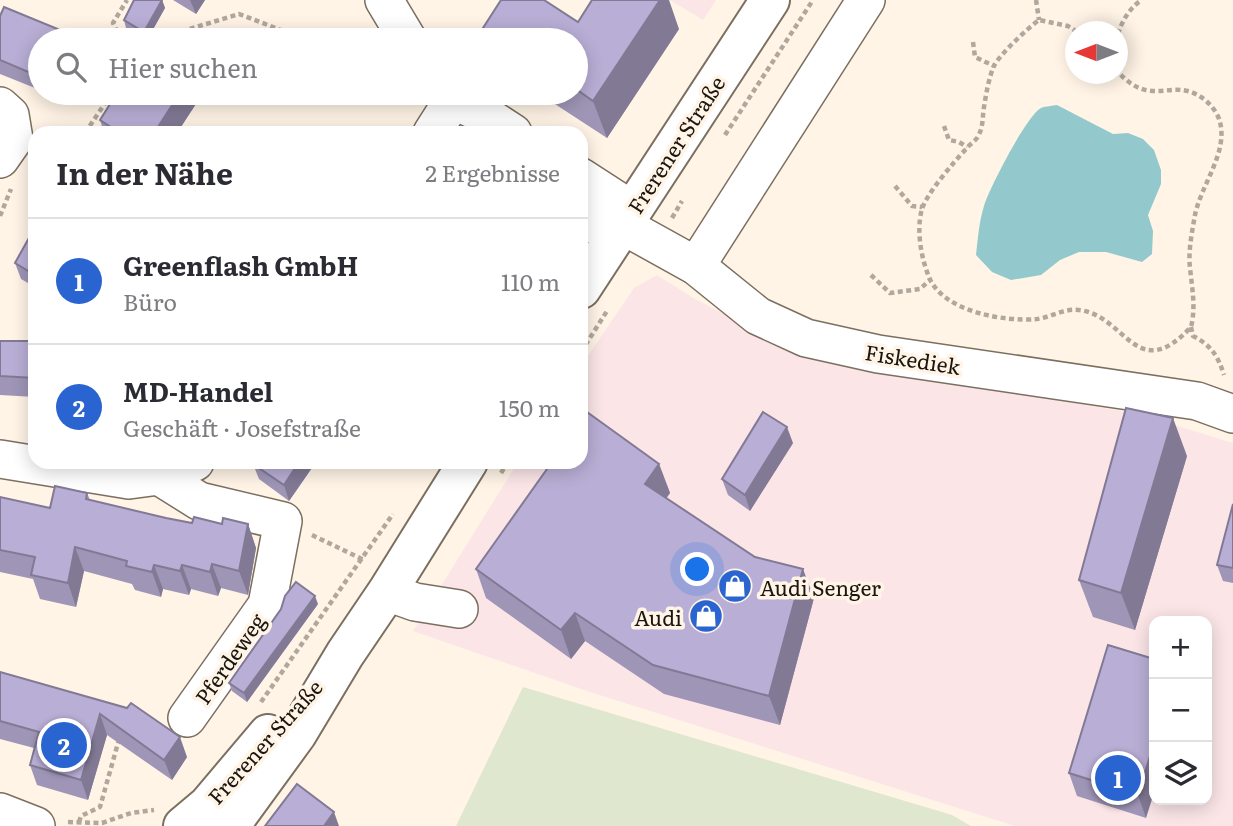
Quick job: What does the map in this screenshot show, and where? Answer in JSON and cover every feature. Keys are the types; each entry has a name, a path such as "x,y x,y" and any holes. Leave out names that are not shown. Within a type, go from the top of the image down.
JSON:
{"main road":[{"name":"Frerener Straße","path":"588,278 770,0"},
{"name":"Frerener Straße","path":"230,826 297,734 464,469"},
{"name":"Frerener Straße","path":"174,818 208,804 305,691 345,654"}],"street":[{"path":"384,0 401,28"},
{"path":"696,266 866,0"},
{"path":"436,126 446,105"},
{"path":"454,105 466,126"},
{"path":"466,105 502,126"},
{"path":"0,106 10,115 15,139 0,159"},
{"path":"588,185 623,225"},
{"path":"588,216 623,225"},
{"name":"Fiskediek","path":"623,225 696,266 758,316 806,338 878,354 1196,401 1230,412"},
{"path":"0,459 28,464"},
{"path":"61,469 129,480 159,476 177,469"},
{"path":"159,476 199,501 283,521"},
{"name":"Pferdeweg","path":"187,719 267,604 283,521"},
{"path":"392,584 415,602 459,609"},
{"path":"0,813 52,823"}],"path":[{"path":"115,28 113,23 127,0"},
{"path":"1036,0 1039,20"},
{"path":"1123,21 1135,4 1142,0"},
{"path":"193,28 239,14 276,28"},
{"path":"1065,25 1039,20 1030,26 994,66 984,108 983,125 976,139 922,207 921,243 930,280 947,298 981,314 997,318 1035,319 1075,309 1098,314 1130,343 1141,349 1167,348 1191,327"},
{"path":"972,43 975,57 994,66"},
{"path":"1128,84 1142,91 1192,92 1211,105 1220,123 1220,152 1198,204 1190,247 1194,295 1191,327 1193,336 1207,343 1219,358 1230,412"},
{"path":"90,126 104,105"},
{"path":"944,126 949,140 967,147"},
{"path":"895,186 912,206 922,207"},
{"path":"870,275 890,293 920,289 930,280"},
{"path":"295,656 399,505"},
{"path":"283,521 361,559 392,584"},
{"path":"79,822 81,816 100,807 118,743 126,733"},
{"path":"52,823 102,822 131,813 174,818"}],"shaded area":[{"path":"670,0 716,0 703,20"},
{"name":"Audi Senger","path":"657,275 695,299 779,342 851,364 1138,414 1233,443 1233,826 1015,826 590,692 413,631 514,469 588,469 588,356 634,288"}],"green space":[{"path":"523,687 952,815 971,826 456,826"}],"water":[{"path":"1057,105 1113,134 1128,133 1143,139 1154,150 1161,170 1161,184 1148,215 1153,231 1152,254 1142,262 1106,252 1079,252 1060,260 1041,275 1011,280 992,272 976,255 982,212 1001,169 1027,124 1041,108"}],"building":[{"path":"134,0 162,0 146,28 137,28 124,20"},
{"path":"501,0 544,0 578,22 592,0 660,0 593,101 588,97 588,28 483,28"},
{"path":"4,7 55,28 28,28 28,72 0,60 0,16"},
{"path":"109,105 172,105 159,126 109,126 100,120"},
{"path":"28,240 28,271 15,263"},
{"path":"0,341 28,341 28,378 0,376"},
{"path":"1126,408 1173,418 1121,593 1079,580"},
{"path":"763,412 787,427 745,495 722,479"},
{"path":"588,413 659,464 645,484 755,557 803,569 769,696 653,665 575,613 561,630 476,569 547,469 588,469"},
{"path":"260,469 294,469 284,485"},
{"path":"55,486 87,493 86,499 166,518 192,523 194,517 222,524 223,518 248,524 239,571 212,564 210,572 182,565 180,571 154,565 152,572 126,566 127,561 75,547 68,583 31,575 35,557 0,550 0,497 50,508"},
{"path":"1233,504 1233,568 1217,565"},
{"path":"296,582 315,596 244,693 229,683 281,609 285,596"},
{"path":"1108,645 1149,657 1149,759 1138,795 1069,773"},
{"path":"0,672 127,708 131,703 180,737 164,760 100,714 81,780 30,765 39,732 0,721"},
{"path":"297,784 334,812 324,826 265,826"}],"place":[{"name":"Audi Senger","path":"735,586"},
{"name":"Audi","path":"706,616"},
{"name":"MD-Handel","path":"64,745"},
{"name":"Greenflash GmbH","path":"1118,778"}]}
